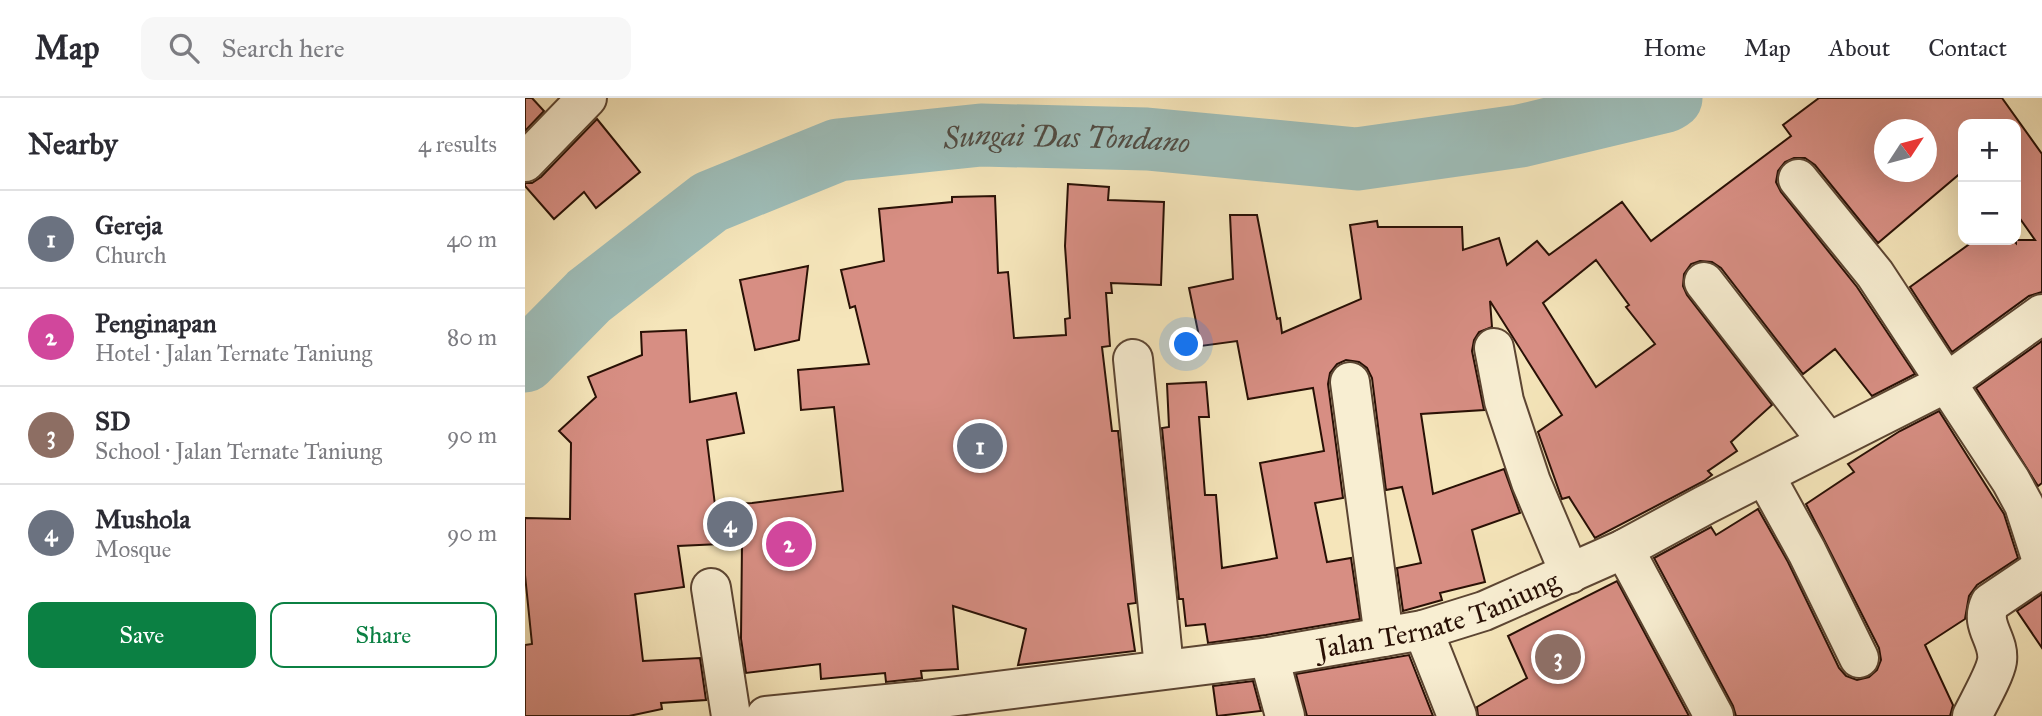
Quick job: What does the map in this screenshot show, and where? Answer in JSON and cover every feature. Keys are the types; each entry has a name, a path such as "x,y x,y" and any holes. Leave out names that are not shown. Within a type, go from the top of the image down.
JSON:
{"street":[{"path":"525,162 587,98"},
{"path":"1798,179 1875,274 2024,505 2042,561 2039,570 1990,603 1987,623 1997,650 1997,663 1972,716"},
{"path":"1704,282 1828,442"},
{"name":"Jalan Ternate Taniung","path":"766,716 918,701 1164,668 1269,657 1423,630 1484,611 1624,549 1946,383 2042,314"},
{"path":"1494,348 1504,401 1531,482 1541,511 1570,574"},
{"path":"1133,359 1164,668"},
{"path":"1350,382 1384,637"},
{"path":"1765,476 1807,552 1859,658"},
{"path":"1624,549 1714,716"},
{"path":"711,588 731,716"},
{"path":"1423,630 1457,716"},
{"path":"1269,657 1285,716"}],"building":[{"path":"525,98 532,98 544,111 525,131"},
{"path":"1819,98 2002,98 2017,119 1958,119 1958,175 1878,243 1815,165 1805,158 1794,158 1785,162 1778,171 1776,182 1781,192 1857,287 1915,374 1872,396 1835,349 1803,374 1721,268 1712,262 1700,261 1691,264 1684,274 1683,286 1687,295 1772,405 1731,442 1737,451 1708,471 1712,475 1595,538 1569,497 1562,499 1538,432 1562,415 1490,301 1492,327 1479,332 1472,351 1484,410 1421,414 1433,494 1504,469 1520,513 1472,530 1485,582 1440,593 1442,600 1403,611 1397,568 1421,563 1402,487 1386,490 1372,378 1367,368 1359,362 1346,360 1337,364 1330,373 1328,384 1343,498 1315,503 1327,562 1351,558 1360,619 1208,643 1205,624 1186,626 1183,599 1179,599 1162,428 1169,427 1167,384 1206,382 1209,417 1199,417 1205,495 1216,495 1222,568 1277,558 1260,463 1324,451 1313,388 1248,399 1237,341 1201,346 1189,288 1233,279 1230,215 1257,215 1282,333 1361,299 1350,225 1377,221 1378,227 1462,227 1463,250 1499,238 1507,265 1537,241 1549,255 1622,202 1651,241 1791,136 1783,125","holes":["1596,260 1629,305 1626,307 1655,344 1596,387 1543,303"]},
{"path":"597,119 640,172 596,208 584,192 554,219 525,183 532,183 541,177"},
{"path":"2021,125 2042,154 2042,292 2029,296 1952,352 1910,287 1968,245 2021,245 2021,240 2035,240 2021,220"},
{"path":"1068,184 1109,187 1108,200 1164,202 1161,285 1111,283 1112,293 1106,293 1110,346 1102,347 1112,431 1118,431 1136,603 1128,604 1135,651 1018,665 1026,629 953,606 958,669 921,671 922,678 886,682 885,673 821,679 820,664 746,673 741,639 742,543 678,546 684,587 635,594 643,661 700,658 706,700 661,703 662,709 629,716 525,716 525,645 532,644 525,575 525,518 570,519 571,443 559,431 596,397 588,377 642,355 641,332 686,330 690,402 736,393 744,433 707,440 715,505 843,491 834,407 801,410 798,370 869,364 855,306 850,308 841,270 884,261 879,209 952,202 952,197 995,196 998,273 1008,272 1014,338 1066,335 1065,319 1070,318 1065,246"},
{"path":"808,266 799,340 755,350 740,280"},
{"path":"2042,341 2042,483 2038,486 1976,388"},
{"path":"1939,411 2004,514 2018,558 1977,585 1969,596 1965,619 1925,645 1953,705 1950,716 1736,716 1654,558 1711,527 1716,535 1758,509 1788,562 1839,668 1846,676 1857,680 1869,677 1877,670 1881,660 1879,648 1806,504 1854,472 1848,464 1900,431"},
{"path":"1617,581 1689,716 1478,716 1477,707 1527,678 1508,636"},
{"path":"2042,594 2042,648 2017,611"},
{"path":"1409,655 1433,716 1307,716 1296,674"},
{"path":"1253,681 1261,711 1217,716 1213,686"}],"waterway":[{"name":"Sungai Das Tondano","path":"525,361 589,296 710,202 838,150 981,135 1147,139 1357,159 1520,136 1671,98"}],"place":[{"name":"Gereja","path":"980,446"},
{"name":"Mushola","path":"730,524"},
{"name":"Penginapan","path":"789,544"},
{"name":"SD","path":"1558,657"}]}
